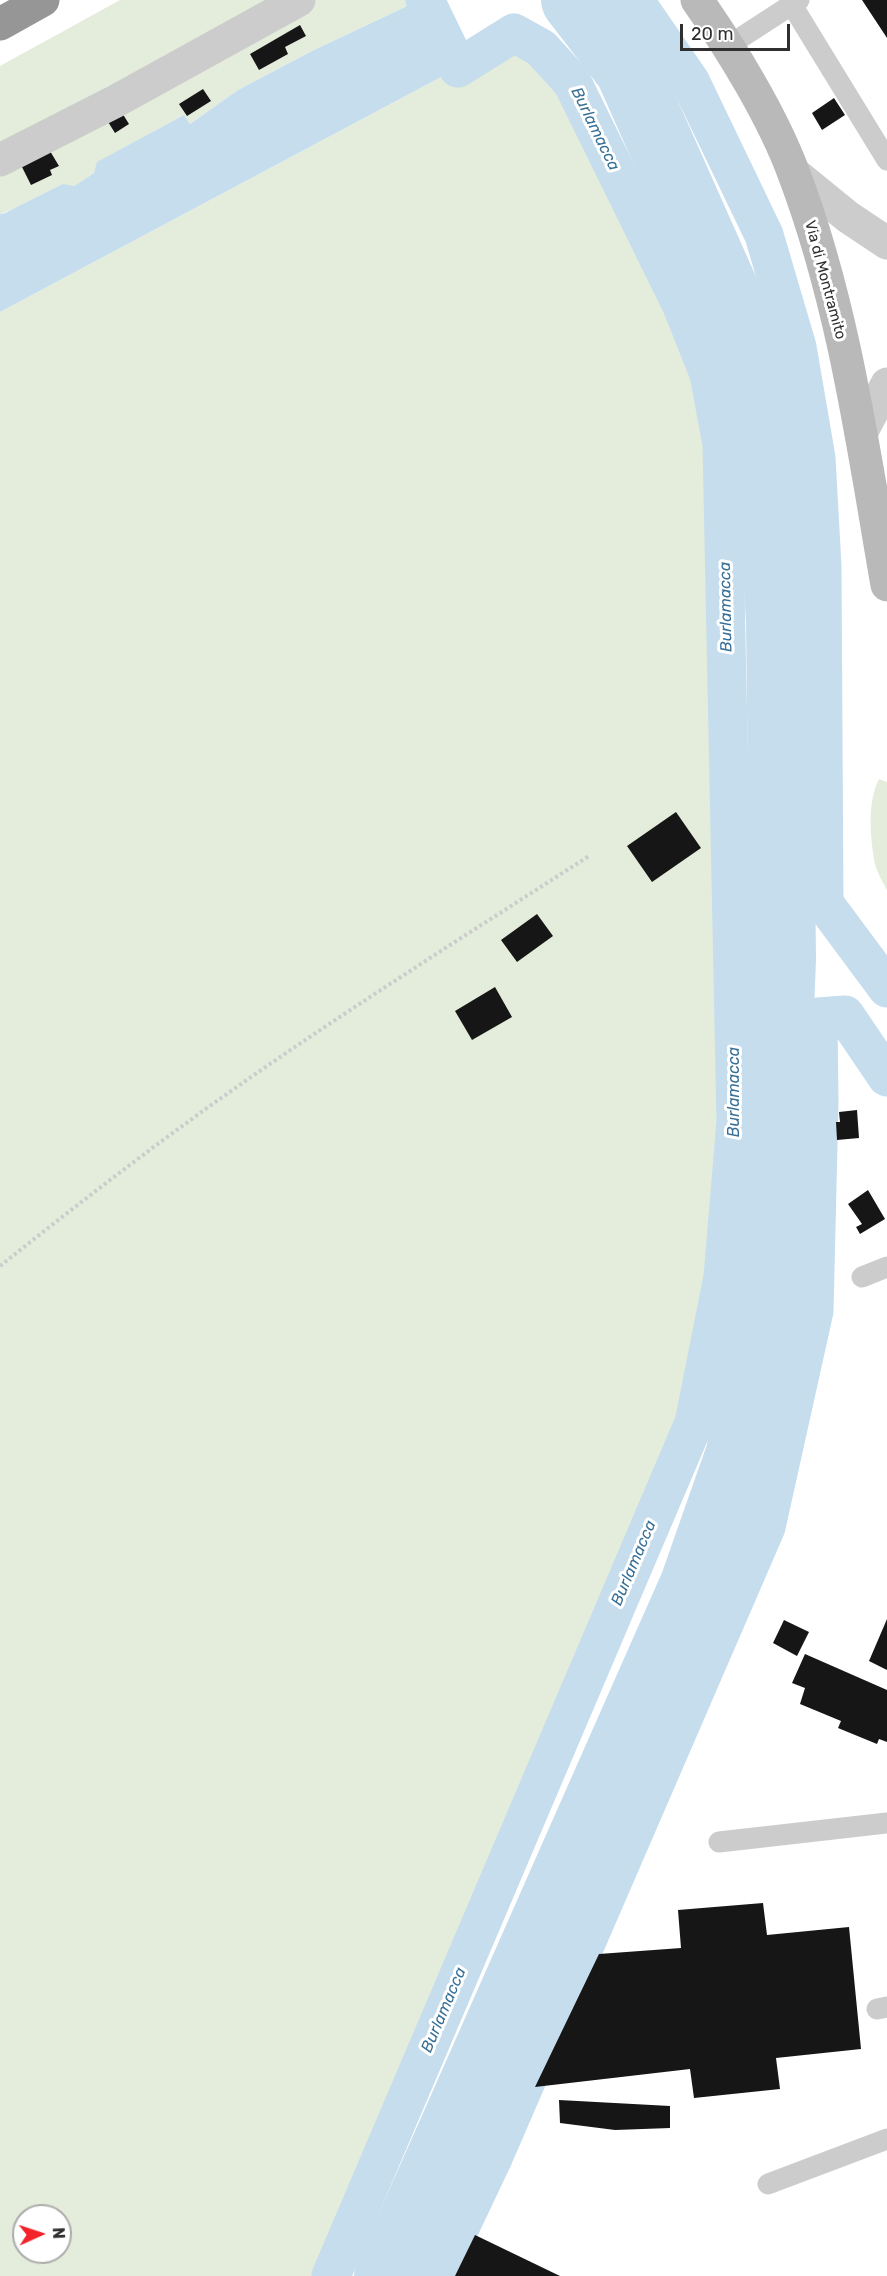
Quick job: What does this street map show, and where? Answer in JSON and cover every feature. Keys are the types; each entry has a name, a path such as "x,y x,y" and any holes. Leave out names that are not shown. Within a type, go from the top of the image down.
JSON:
{"highway":[{"path":"0,24 43,0"}],"main road":[{"name":"Via di Montramito","path":"697,0 728,46 794,172 828,283 861,433 878,475 887,585"}],"street":[{"path":"0,160 116,101 299,0"},
{"path":"794,172 848,216 887,243"},
{"path":"861,433 887,384"}],"lane":[{"path":"728,46 795,2 887,160"},
{"path":"862,1277 887,1267"},
{"path":"718,1842 887,1823"},
{"path":"768,2184 887,2139"}],"path":[{"path":"0,1266 64,1215 253,1076 371,996 589,856"}],"green space":[{"path":"120,0 420,0 314,50 238,90 190,124 184,115 98,162 94,173 74,186 0,214 0,66"},
{"path":"514,33 541,48 572,82 682,306 709,374 722,444 736,1121 723,1277 694,1423 331,2276 0,2276 0,312 458,68"},
{"path":"879,779 887,782 887,890 876,867 871,832 871,809"}],"water":[{"path":"420,0 425,0 458,68 0,312 0,214 63,184 74,186 94,173 97,162 184,115 190,124 238,90 314,50"}],"building":[{"path":"862,0 887,0 887,38"},
{"path":"300,25 306,36 285,47 288,54 259,70 250,54"},
{"path":"203,89 211,101 187,116 179,104"},
{"path":"834,98 845,115 822,130 812,113"},
{"path":"119,108 129,124 115,133 105,117"},
{"path":"50,151 59,166 50,170 52,175 31,185 21,165"},
{"path":"676,812 701,848 652,882 627,846"},
{"path":"537,914 553,936 517,962 501,940"},
{"path":"495,987 512,1017 472,1040 455,1011"},
{"path":"857,1110 859,1138 837,1140 836,1122 840,1122 839,1112"},
{"path":"868,1190 885,1219 860,1234 856,1227 862,1224 848,1204"},
{"path":"887,1619 887,1670 869,1661"},
{"path":"784,1620 809,1632 797,1656 773,1643"},
{"path":"805,1654 887,1690 887,1742 879,1739 877,1744 838,1728 841,1721 800,1704 805,1688 792,1683"},
{"path":"763,1903 767,1935 849,1927 861,2049 776,2058 780,2089 694,2098 690,2069 535,2087 599,1954 681,1948 678,1910"},
{"path":"559,2100 670,2106 670,2128 615,2130 560,2123"},
{"path":"475,2235 560,2276 455,2276"}],"waterway":[{"name":"Burlamacca","path":"331,2276 694,1423 723,1277 736,1121 722,444 709,374 682,306 572,82 541,48 514,33 458,68 425,0"},
{"name":"Burlamacca","path":"387,2276 693,1584 739,1453 771,1269 783,959 779,621 768,449 740,322 628,70 574,0"},
{"name":"Burlamacca","path":"634,0 690,81 764,235 797,347 816,458 822,566 824,903 887,988"},
{"name":"Burlamacca","path":"437,2276 492,2160 766,1527 814,1311 819,1103 818,1017 845,1015 887,1077"}]}
